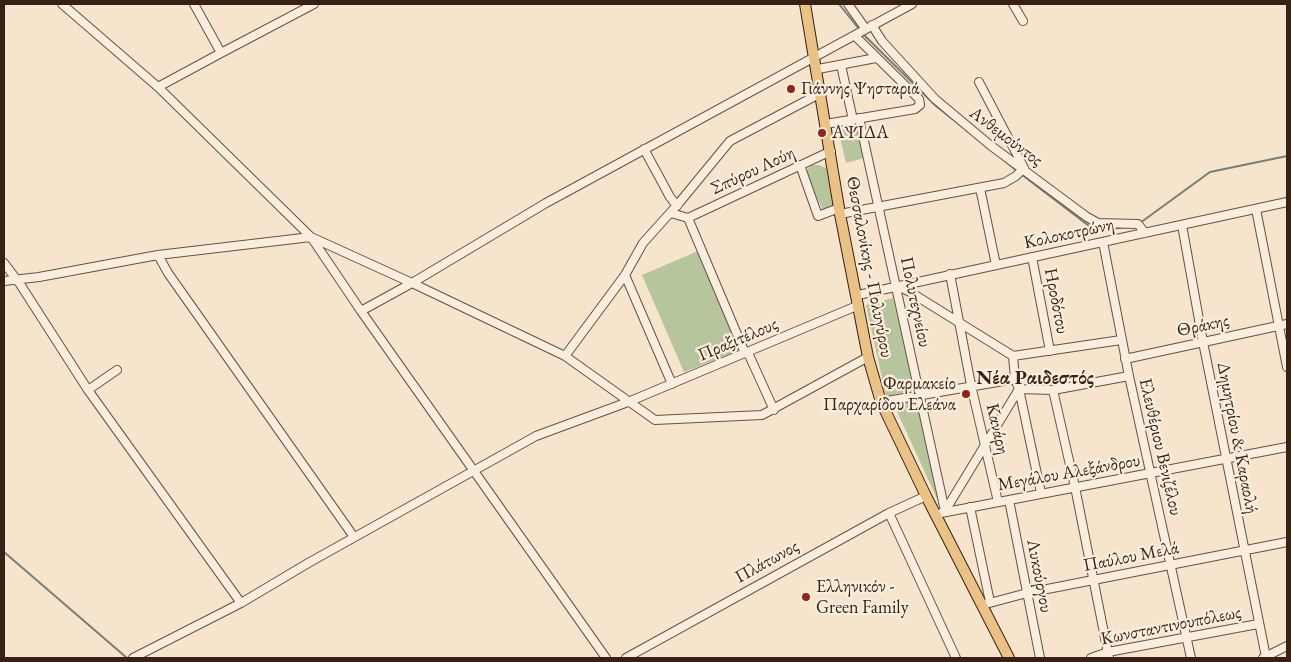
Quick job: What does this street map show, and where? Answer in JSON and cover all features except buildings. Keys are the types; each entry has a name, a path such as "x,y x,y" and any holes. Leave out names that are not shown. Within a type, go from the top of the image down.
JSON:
{"main road":[{"name":"Θεσσαλονίκης - Πολυγύρου","path":"805,4 818,69 840,211 859,300 868,357 881,402 926,496 940,513 986,603 1009,658"}],"street":[{"path":"62,4 158,87 311,237 361,311 606,658"},
{"path":"194,4 221,53"},
{"path":"158,87 314,4"},
{"name":"Ανθεμούντος","path":"848,4 947,110 990,145 1098,223 1138,224 1145,233"},
{"path":"361,311 472,245 644,149 912,4"},
{"path":"1014,4 1023,21"},
{"path":"826,124 920,106 918,99 855,36"},
{"path":"818,69 876,58"},
{"name":"Πολυτεχνείου","path":"841,64 898,286 920,395 940,513"},
{"path":"800,165 818,216 980,188 1010,180 1024,168 978,82"},
{"path":"565,356 625,275 643,243 677,206 730,141 821,93"},
{"path":"644,149 670,197 677,206"},
{"name":"Σπύρου Λούη","path":"688,218 831,151"},
{"path":"980,188 996,265"},
{"name":"Κολοκοτρώνη","path":"859,300 898,286 950,274 1287,202"},
{"path":"1256,209 1287,367"},
{"path":"671,213 688,218 745,353 749,355 774,410"},
{"name":"Δημητρίου & Καραολή","path":"1182,225 1202,342 1264,658"},
{"path":"4,281 158,255 311,237 412,282 565,356 655,420 762,415 868,357"},
{"name":"Ελευθέριου Βενιζέλου","path":"1103,242 1125,359 1191,658"},
{"path":"158,255 168,273 354,537"},
{"name":"Ηροδότου","path":"1032,257 1050,351"},
{"path":"4,263 88,390 241,603"},
{"name":"Κανάρη","path":"950,274 971,385 998,502"},
{"path":"625,275 672,384"},
{"path":"898,286 1013,356 1121,340"},
{"name":"Πραξιτέλους","path":"133,658 241,603 354,537 536,436 672,384 745,353 859,300"},
{"name":"Θράκης","path":"1125,359 1287,324"},
{"path":"1013,356 1014,379 1019,389 1041,494"},
{"path":"88,390 117,370"},
{"path":"1019,389 1053,390 1129,376"},
{"path":"881,402 1014,379"},
{"path":"940,513 986,447 1019,389"},
{"path":"1053,390 1075,487 1108,655"},
{"name":"Μεγάλου Αλεξάνδρου","path":"940,513 1287,447"},
{"name":"Πλάτωνος","path":"626,658 888,513 926,496"},
{"name":"Λυκούργου","path":"1009,500 1040,658"},
{"path":"970,507 986,603"},
{"path":"888,513 956,658"},
{"name":"Παύλου Μελά","path":"986,603 1027,593 1287,542"},
{"name":"Κωνσταντινουπόλεως","path":"1091,658 1186,637 1258,624"},
{"path":"1264,658 1287,646"}],"green space":[{"path":"856,120 864,158 846,163 837,125"},
{"path":"812,165 826,168 833,204 830,210 824,212 804,172"},
{"path":"698,251 742,349 684,372 642,275"},
{"path":"893,298 916,390 886,396 866,305"},
{"path":"917,401 937,495 938,501 894,405"}],"waterway":[{"path":"839,4 859,29"},
{"path":"862,33 936,106 969,132"},
{"path":"998,155 1017,171"},
{"path":"1140,223 1210,172 1287,156"},
{"path":"1021,174 1097,232 1124,227"},
{"path":"4,552 127,658"}],"place":[{"name":"Γιάννης Ψησταριά","path":"791,89"},
{"name":"ΑΨΙΔΑ","path":"822,133"},
{"name":"Φαρμακείο Παρχαρίδου Ελεάνα","path":"966,394"},
{"name":"Ελληνικόν - Green Family","path":"806,597"}],"district":[{"name":"Νέα Ραιδεστός","path":"1035,379"}]}
